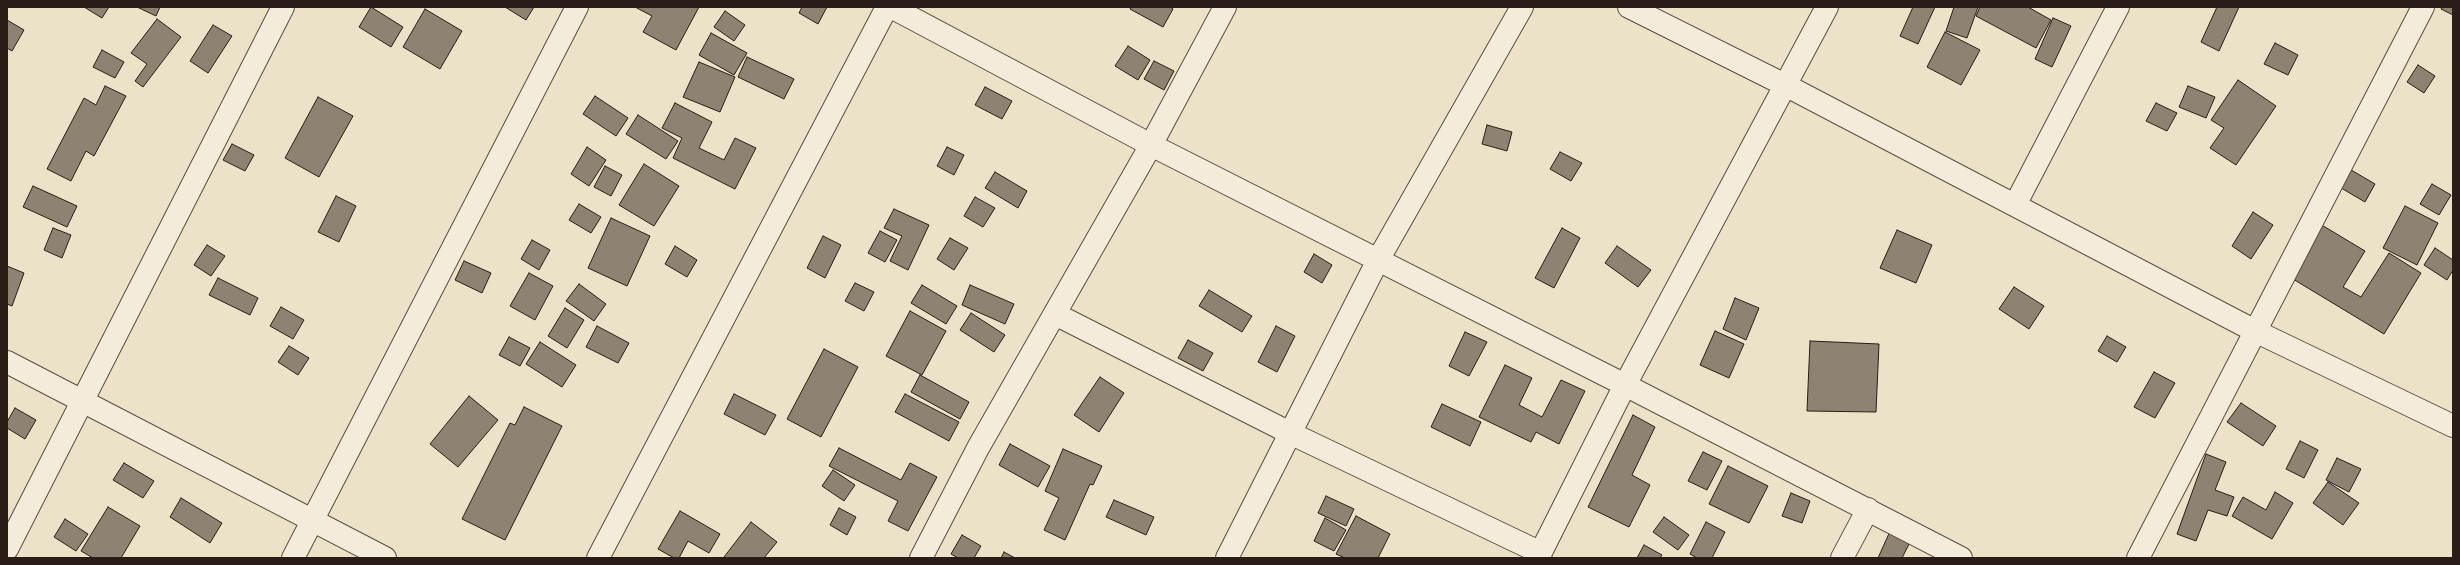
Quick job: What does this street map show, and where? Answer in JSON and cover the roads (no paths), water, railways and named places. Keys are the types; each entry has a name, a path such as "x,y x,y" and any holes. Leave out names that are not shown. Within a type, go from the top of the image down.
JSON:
{"street":[{"path":"7,549 283,7"},
{"path":"293,558 577,7"},
{"path":"598,558 887,7"},
{"path":"891,7 1151,146 1624,384 1961,558"},
{"path":"921,558 978,448 1151,146 1225,7"},
{"path":"1227,558 1378,260 1522,7"},
{"path":"1629,7 1787,86 2255,331 2453,426"},
{"path":"1055,314 1290,433 1539,555 1624,384 1787,86 1827,7"},
{"path":"2014,205 2118,7"},
{"path":"2138,558 2423,7"},
{"path":"7,362 83,400 312,522 385,558"},
{"path":"1842,558 1868,509"}]}
